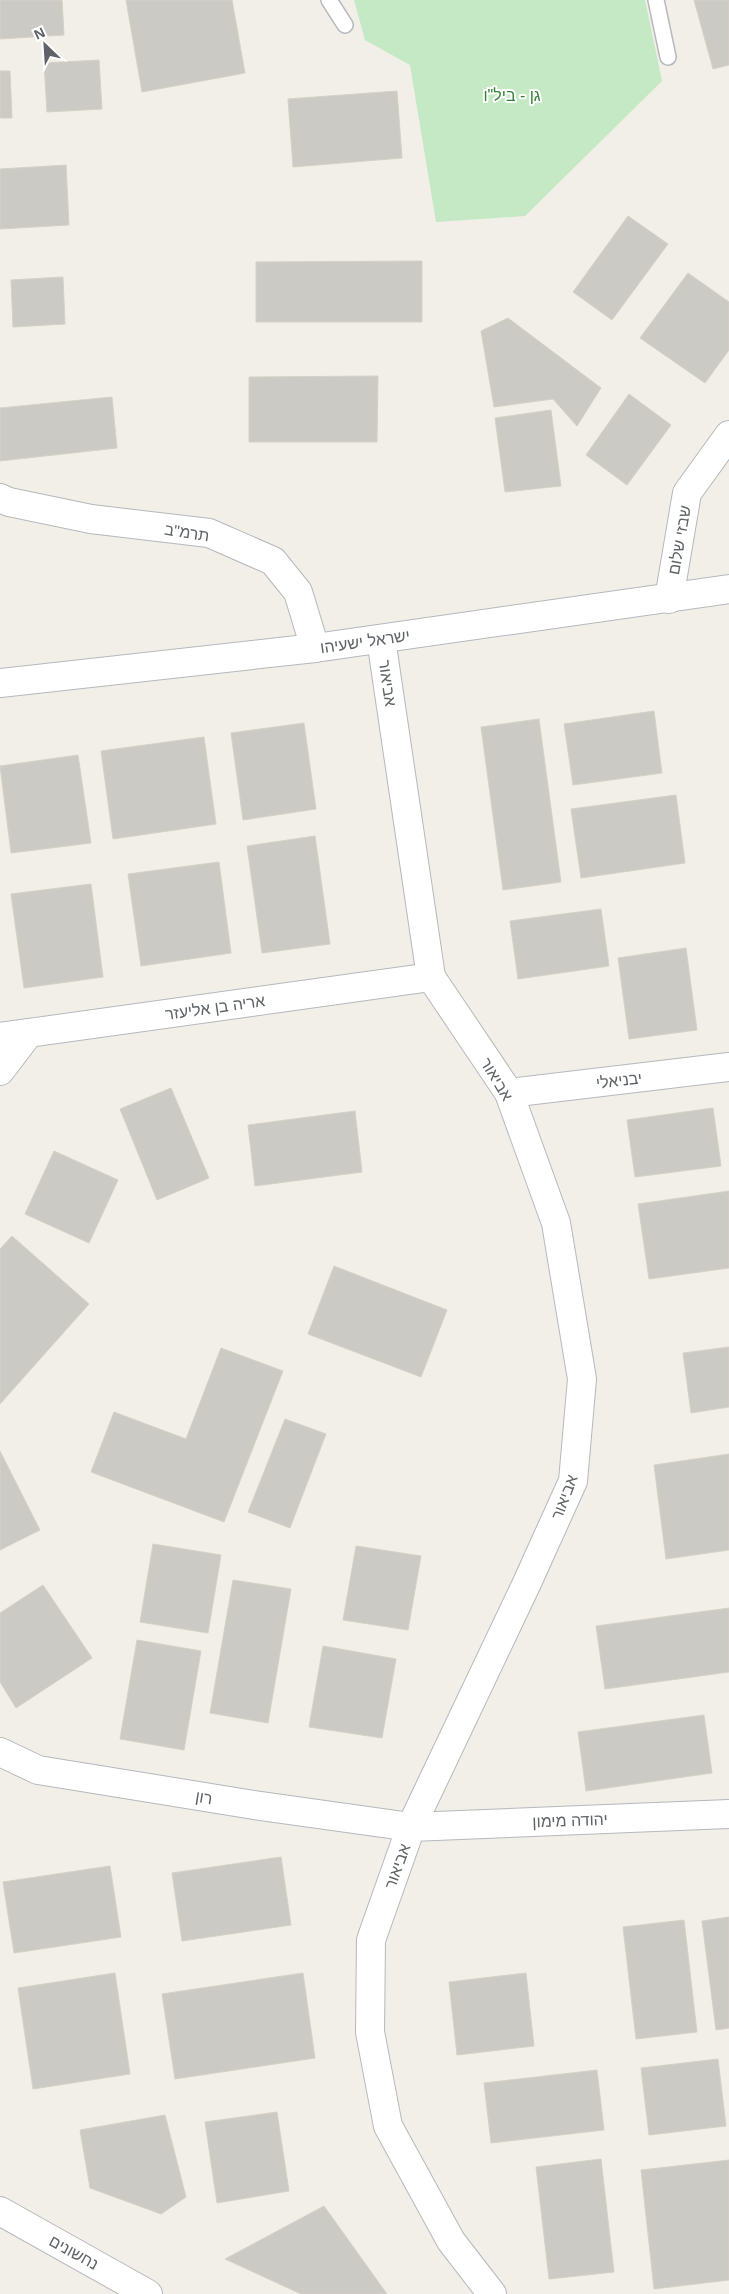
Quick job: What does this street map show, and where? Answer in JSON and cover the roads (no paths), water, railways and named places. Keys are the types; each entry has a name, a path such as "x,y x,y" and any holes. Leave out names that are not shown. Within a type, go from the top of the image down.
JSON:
{"street":[{"name":"שבזי שלום","path":"669,599 686,493 729,434"},
{"name":"תרמ\"ב","path":"0,498 10,502 91,519 209,533 273,561 298,592 315,648"},
{"name":"ישראל ישעיהו","path":"0,683 315,648 729,590"},
{"name":"אביאור","path":"381,639 430,977 509,1093 556,1223 582,1379 574,1480 411,1827 371,1940 370,2032 388,2126 451,2242 492,2294"},
{"name":"אריה בן אליעזר","path":"0,1037 430,977"},
{"path":"0,1071 29,1033"},
{"name":"יבניאלי","path":"509,1093 729,1067"},
{"name":"רון","path":"0,1752 38,1770 254,1805 411,1827"},
{"name":"יהודה מימון","path":"411,1827 729,1814"},
{"name":"נחשונים","path":"0,2211 148,2294"}],"lane":[{"path":"329,0 345,25"},
{"path":"656,0 668,57"}],"park label":[{"name":"גן - ביל\"ו","path":"512,95"}]}
